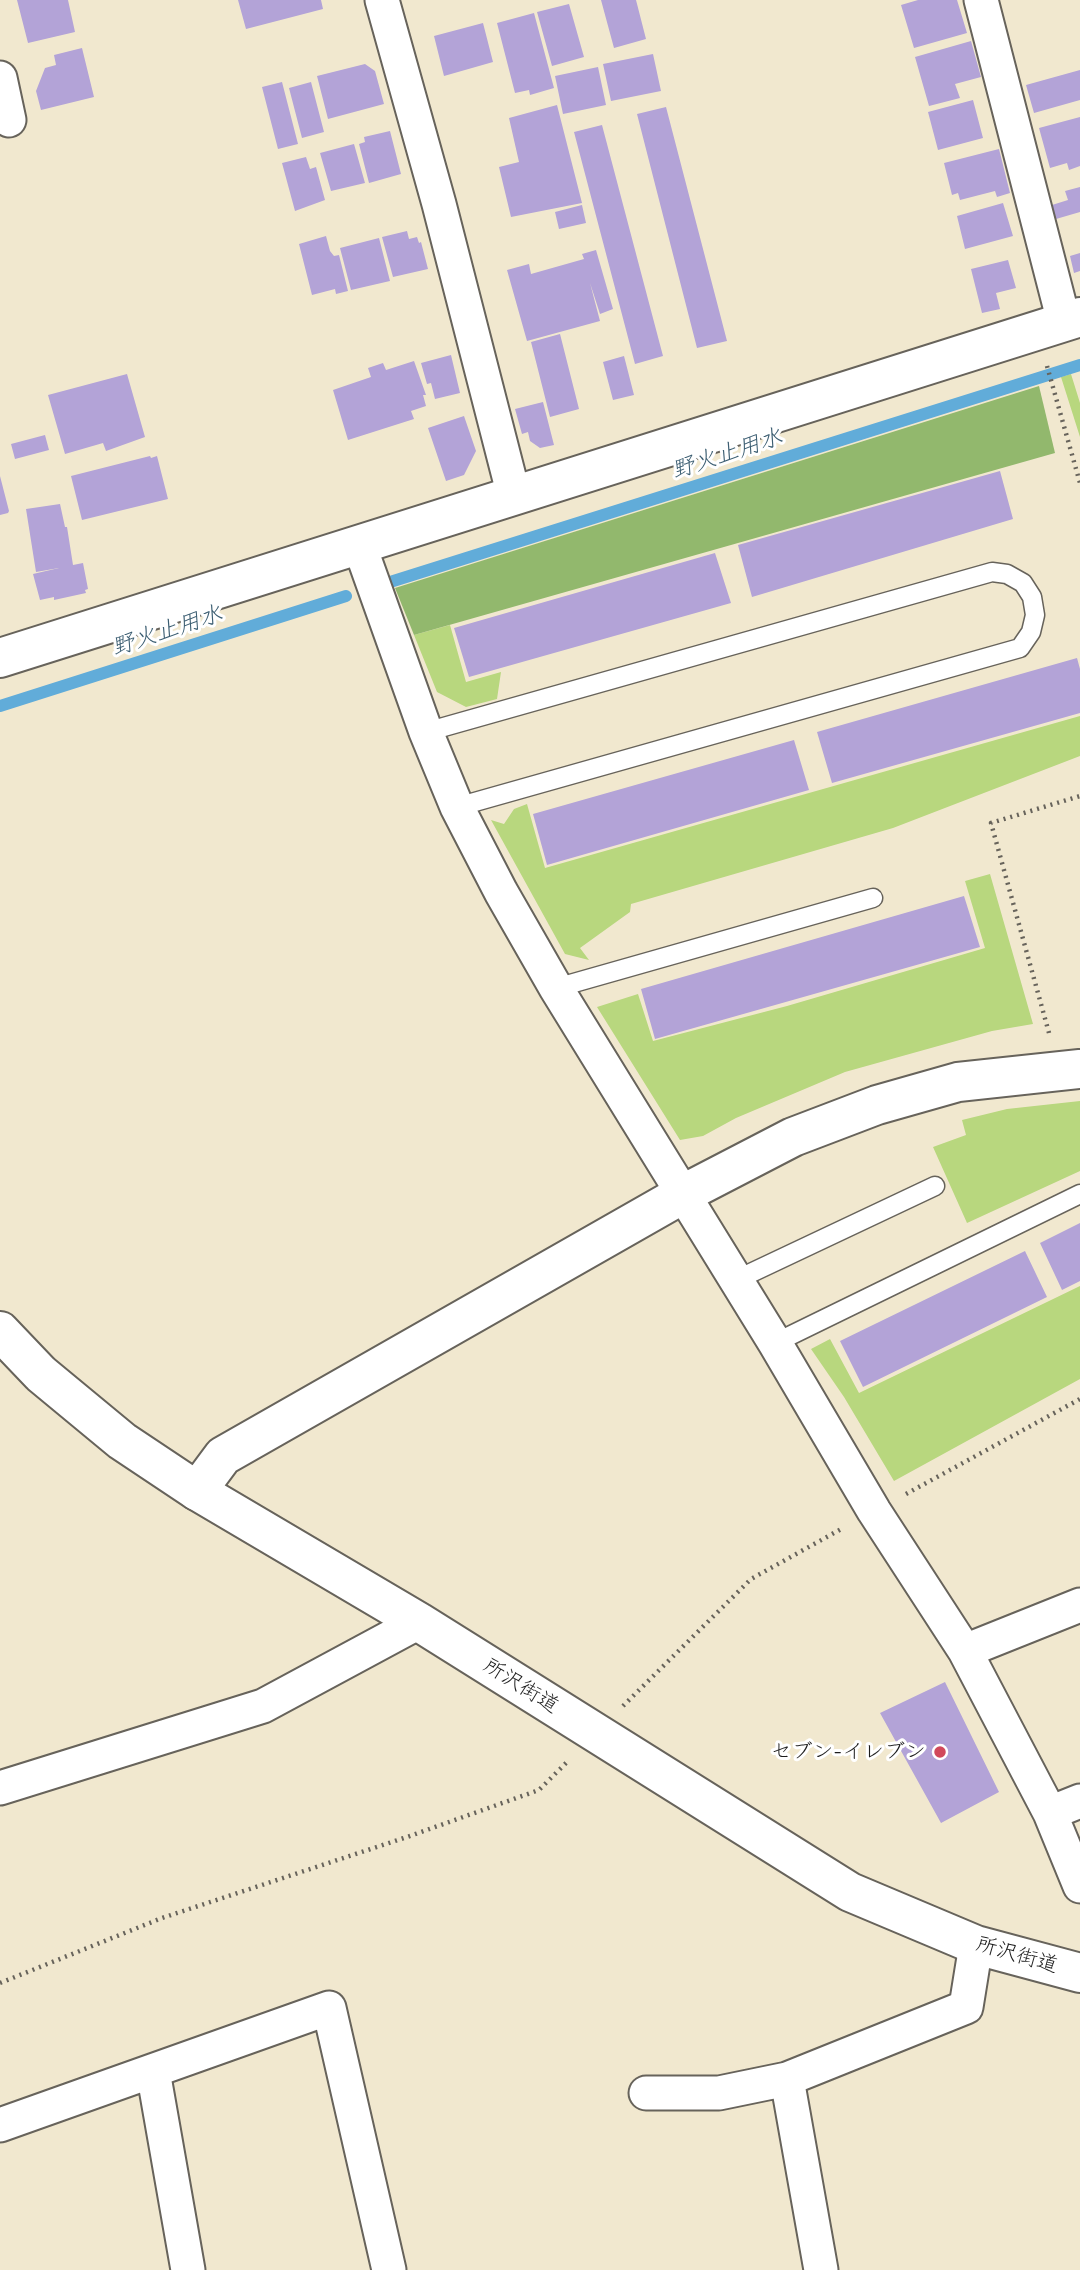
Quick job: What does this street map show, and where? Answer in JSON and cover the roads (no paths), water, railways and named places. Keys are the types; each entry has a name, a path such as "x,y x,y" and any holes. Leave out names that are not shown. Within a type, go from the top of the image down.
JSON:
{"street":[{"path":"382,0 439,204 514,496"},
{"path":"0,658 1072,320 981,0"},
{"path":"0,78 9,120"},
{"path":"359,544 426,732 457,807 556,988 775,1343 874,1511 1065,1807 1080,1886"},
{"path":"197,1491 223,1456 683,1194 793,1137 877,1105 958,1082 1070,1070"},
{"name":"所沢街道","path":"0,1331 41,1374 122,1441 197,1491 419,1622 850,1892 976,1945 1080,1973"},
{"path":"965,1651 1080,1605"},
{"path":"0,1788 263,1706 419,1622"},
{"path":"646,2093 719,2093 787,2079 966,2007 976,1945"},
{"path":"0,2125 329,2008 389,2270"},
{"path":"153,2071 188,2270"},
{"path":"787,2079 821,2270"}],"lane":[{"path":"426,732 992,572 1007,574 1023,583 1032,597 1035,615 1031,632 1020,648 457,807"},
{"path":"556,988 873,898"},
{"path":"736,1280 935,1186"},
{"path":"775,1343 1080,1194"}],"waterway":[{"name":"野火止用水","path":"387,583 1080,365"},
{"name":"野火止用水","path":"0,706 346,596"}],"place":[{"name":"セブン-イレブン","path":"940,1752"}]}
